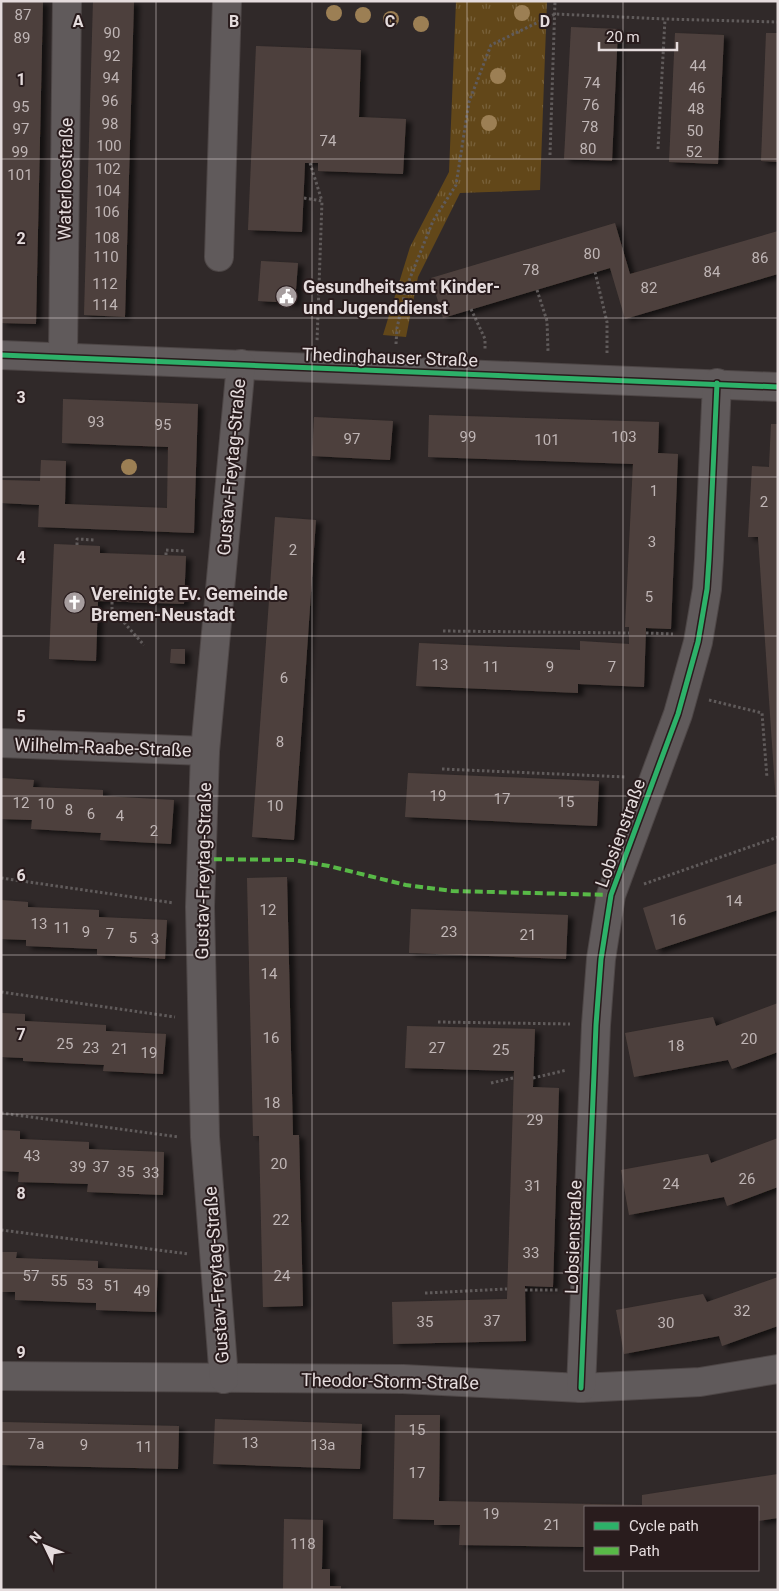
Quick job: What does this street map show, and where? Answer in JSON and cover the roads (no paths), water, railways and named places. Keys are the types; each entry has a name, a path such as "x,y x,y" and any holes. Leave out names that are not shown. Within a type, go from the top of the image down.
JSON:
{"street":[{"name":"Waterloostraße","path":"63,356 66,1"},
{"path":"219,257 227,1"},
{"name":"Thedinghauser Straße","path":"1,355 63,356 778,387"},
{"name":"Gustav-Freytag-Straße","path":"224,1379 205,1137 200,907 205,751 241,364"},
{"name":"Lobsienstraße","path":"581,1388 594,1063 601,959 612,895 653,782 694,658 707,589 717,383"},
{"name":"Wilhelm-Raabe-Straße","path":"1,743 205,751"},
{"name":"Theodor-Storm-Straße","path":"1,1376 402,1380 581,1388 700,1382 778,1369"}],"place":[{"name":"Gesundheitsamt Kinder- und Jugenddienst","path":"287,296"},
{"name":"Vereinigte Ev. Gemeinde Bremen-Neustadt","path":"75,603"}]}
